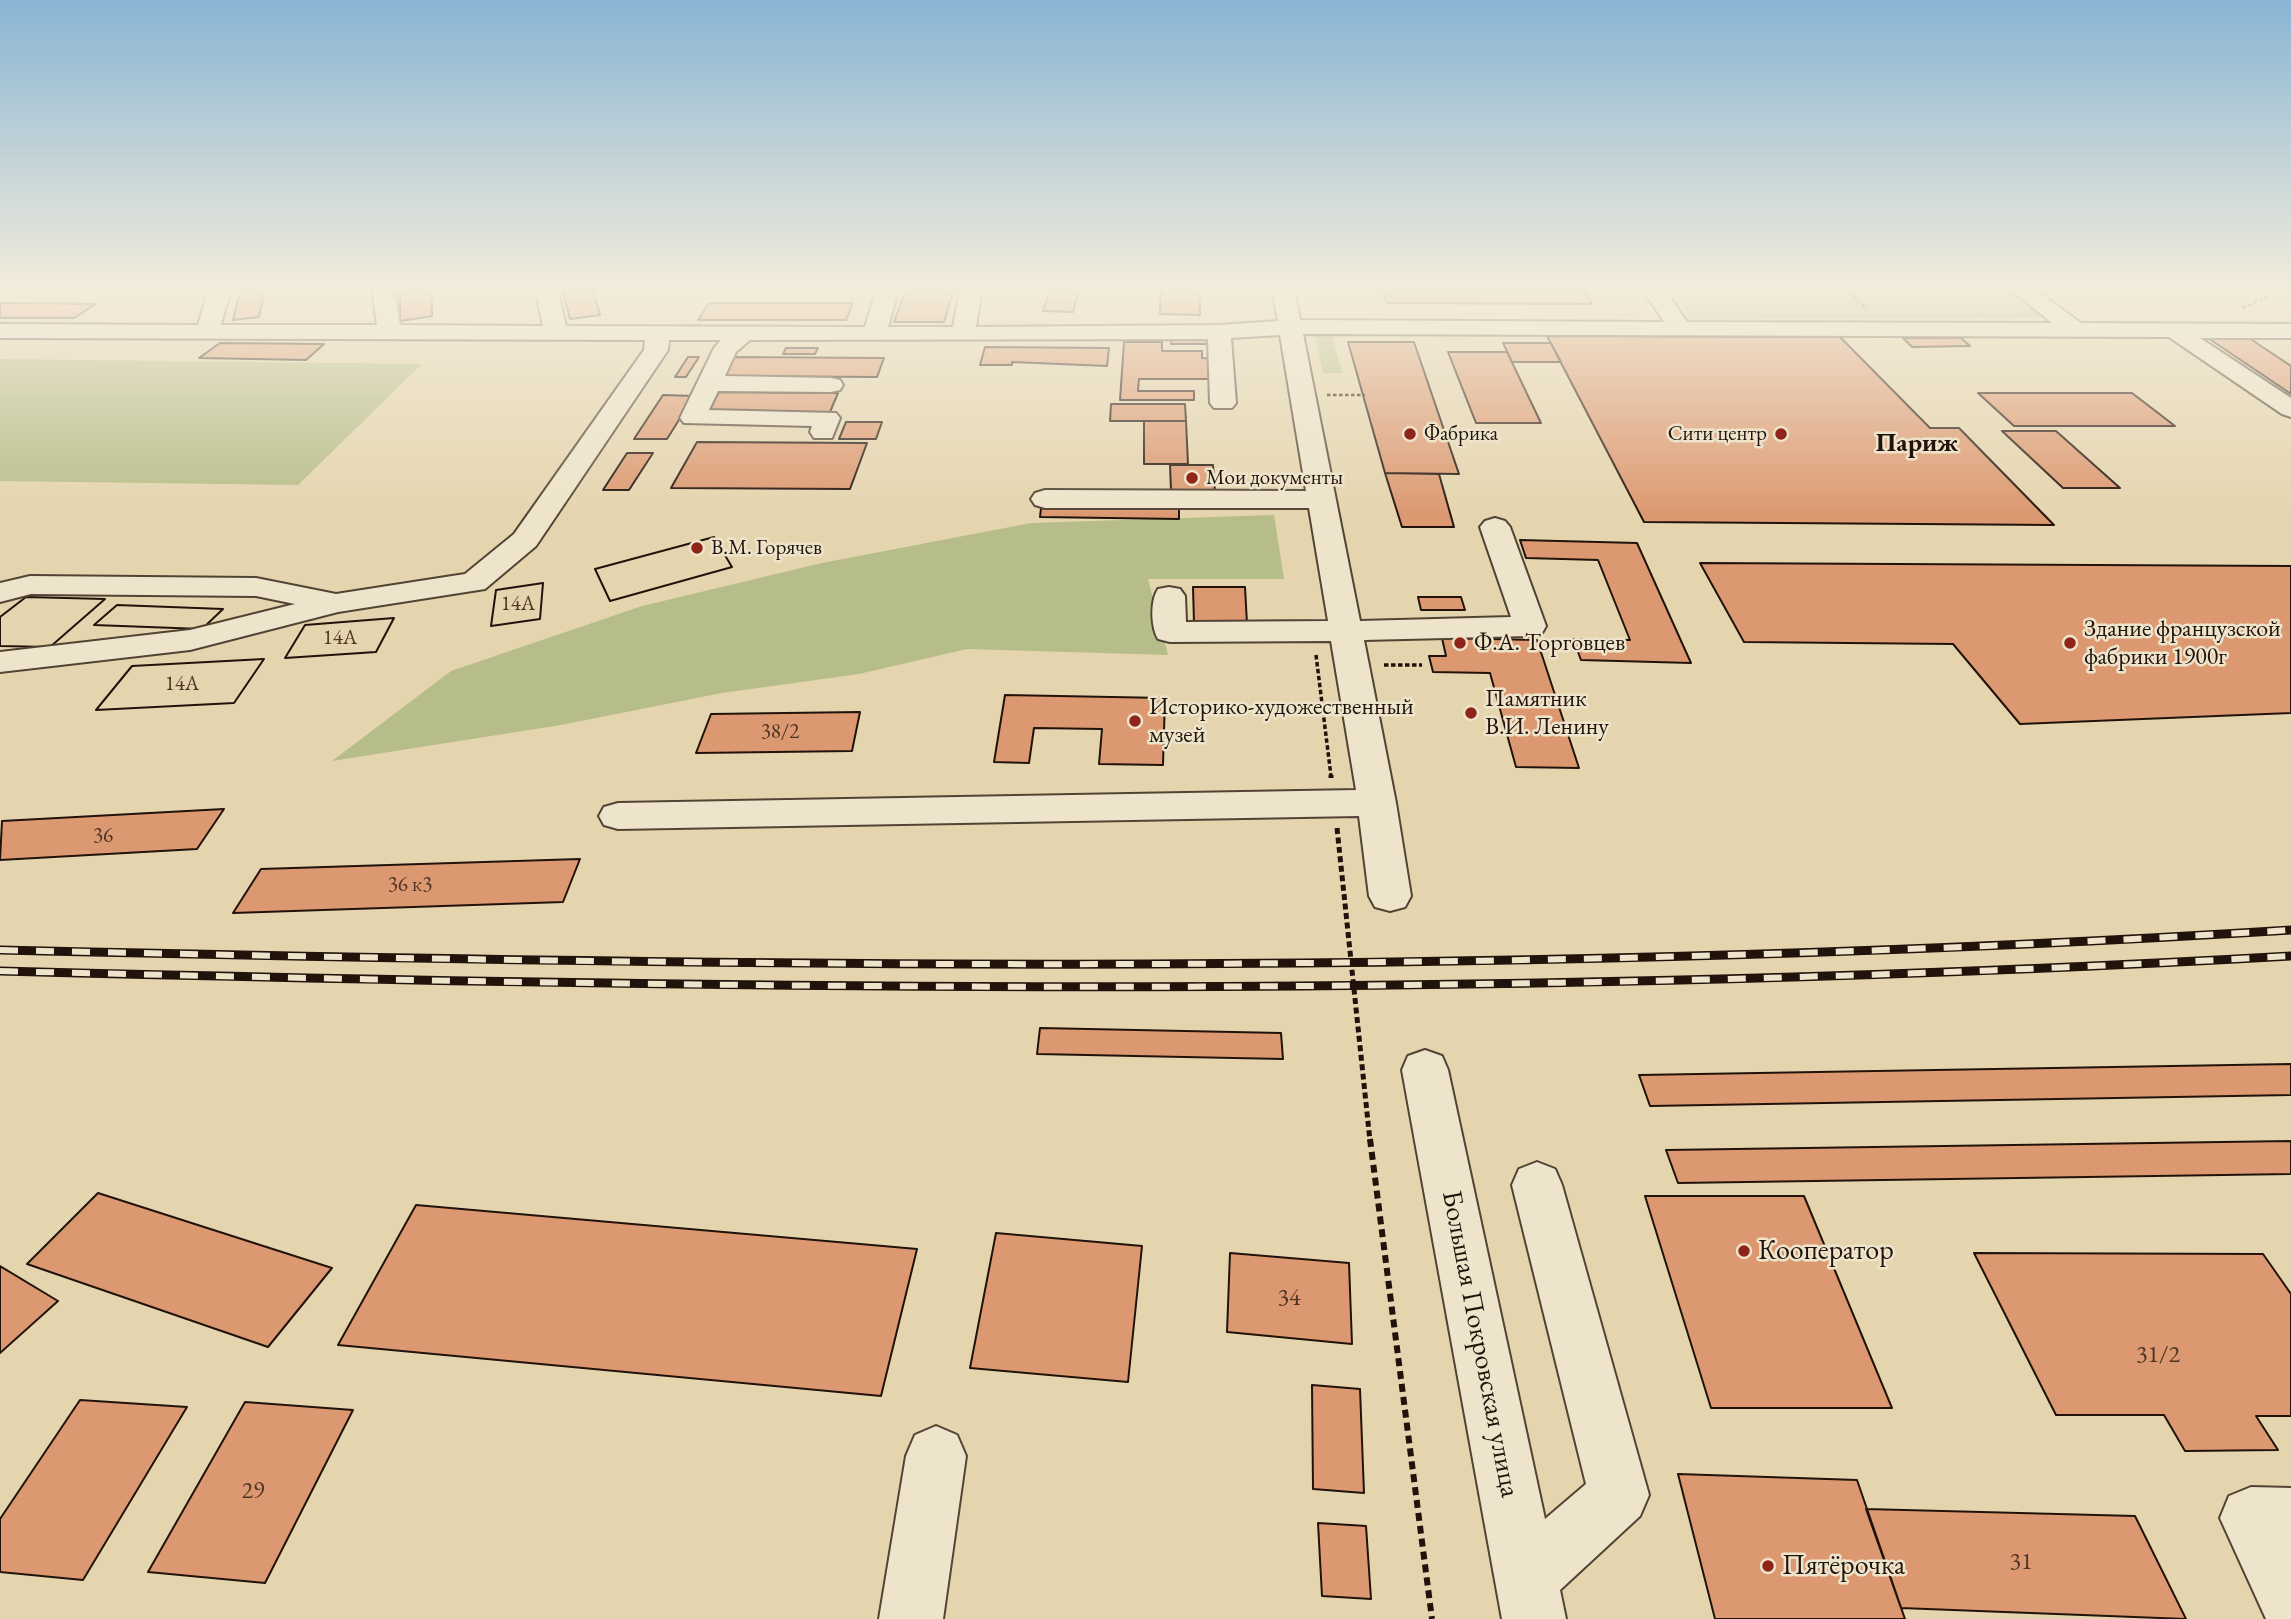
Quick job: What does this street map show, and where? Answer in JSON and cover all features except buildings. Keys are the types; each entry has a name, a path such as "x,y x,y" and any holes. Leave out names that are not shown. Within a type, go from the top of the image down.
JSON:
{"street":[{"path":"0,662 190,640 338,603 474,582 526,540 646,364"},
{"path":"719,364 693,418 827,418 823,432"},
{"path":"1221,364 1223,403"},
{"path":"1297,364 1331,552 1329,631 1377,803 1390,895"},
{"path":"2223,364 2291,409"},
{"path":"710,383 831,385"},
{"path":"1045,499 1322,505"},
{"path":"1169,596 1170,632 1530,626 1495,527"},
{"path":"0,593 30,585 256,587 338,603"},
{"path":"618,816 1377,803"},
{"name":"Большая Покровская улица","path":"1425,1070 1530,1599"},
{"path":"1530,1599 1619,1495 1537,1185"},
{"path":"911,1619 936,1456"},
{"path":"2291,1519 2251,1518 2291,1601"}],"path":[{"path":"1321,395 1364,395"},
{"path":"1329,631 1334,804 1373,1168 1432,1619"},
{"path":"1372,666 1422,665"}],"green space":[{"path":"0,364 422,364 298,485 0,481"},
{"path":"1321,364 1340,364 1342,373 1323,373"},
{"path":"1274,515 1284,579 1148,579 1168,655 967,649 859,674 722,693 561,725 332,761 451,671 642,606 822,563 1031,523"}],"railway":[{"path":"0,950 573,961 1146,964 1719,955 2005,945 2291,930"},
{"path":"0,971 573,983 1146,987 1719,979 2005,970 2291,956"}],"place":[{"name":"Фабрика","path":"1410,434"},
{"name":"Сити центр","path":"1781,434"},
{"name":"Мои документы","path":"1192,478"},
{"name":"В.М. Горячев","path":"697,548"},
{"name":"Ф.А. Торговцев","path":"1460,643"},
{"name":"Здание французской фабрики 1900г","path":"2070,643"},
{"name":"Памятник В.И. Ленину","path":"1471,713"},
{"name":"Историко-художественный музей","path":"1135,721"},
{"name":"Кооператор","path":"1744,1251"},
{"name":"Пятёрочка","path":"1768,1566"}],"district":[{"name":"Париж","path":"1917,444"}]}
